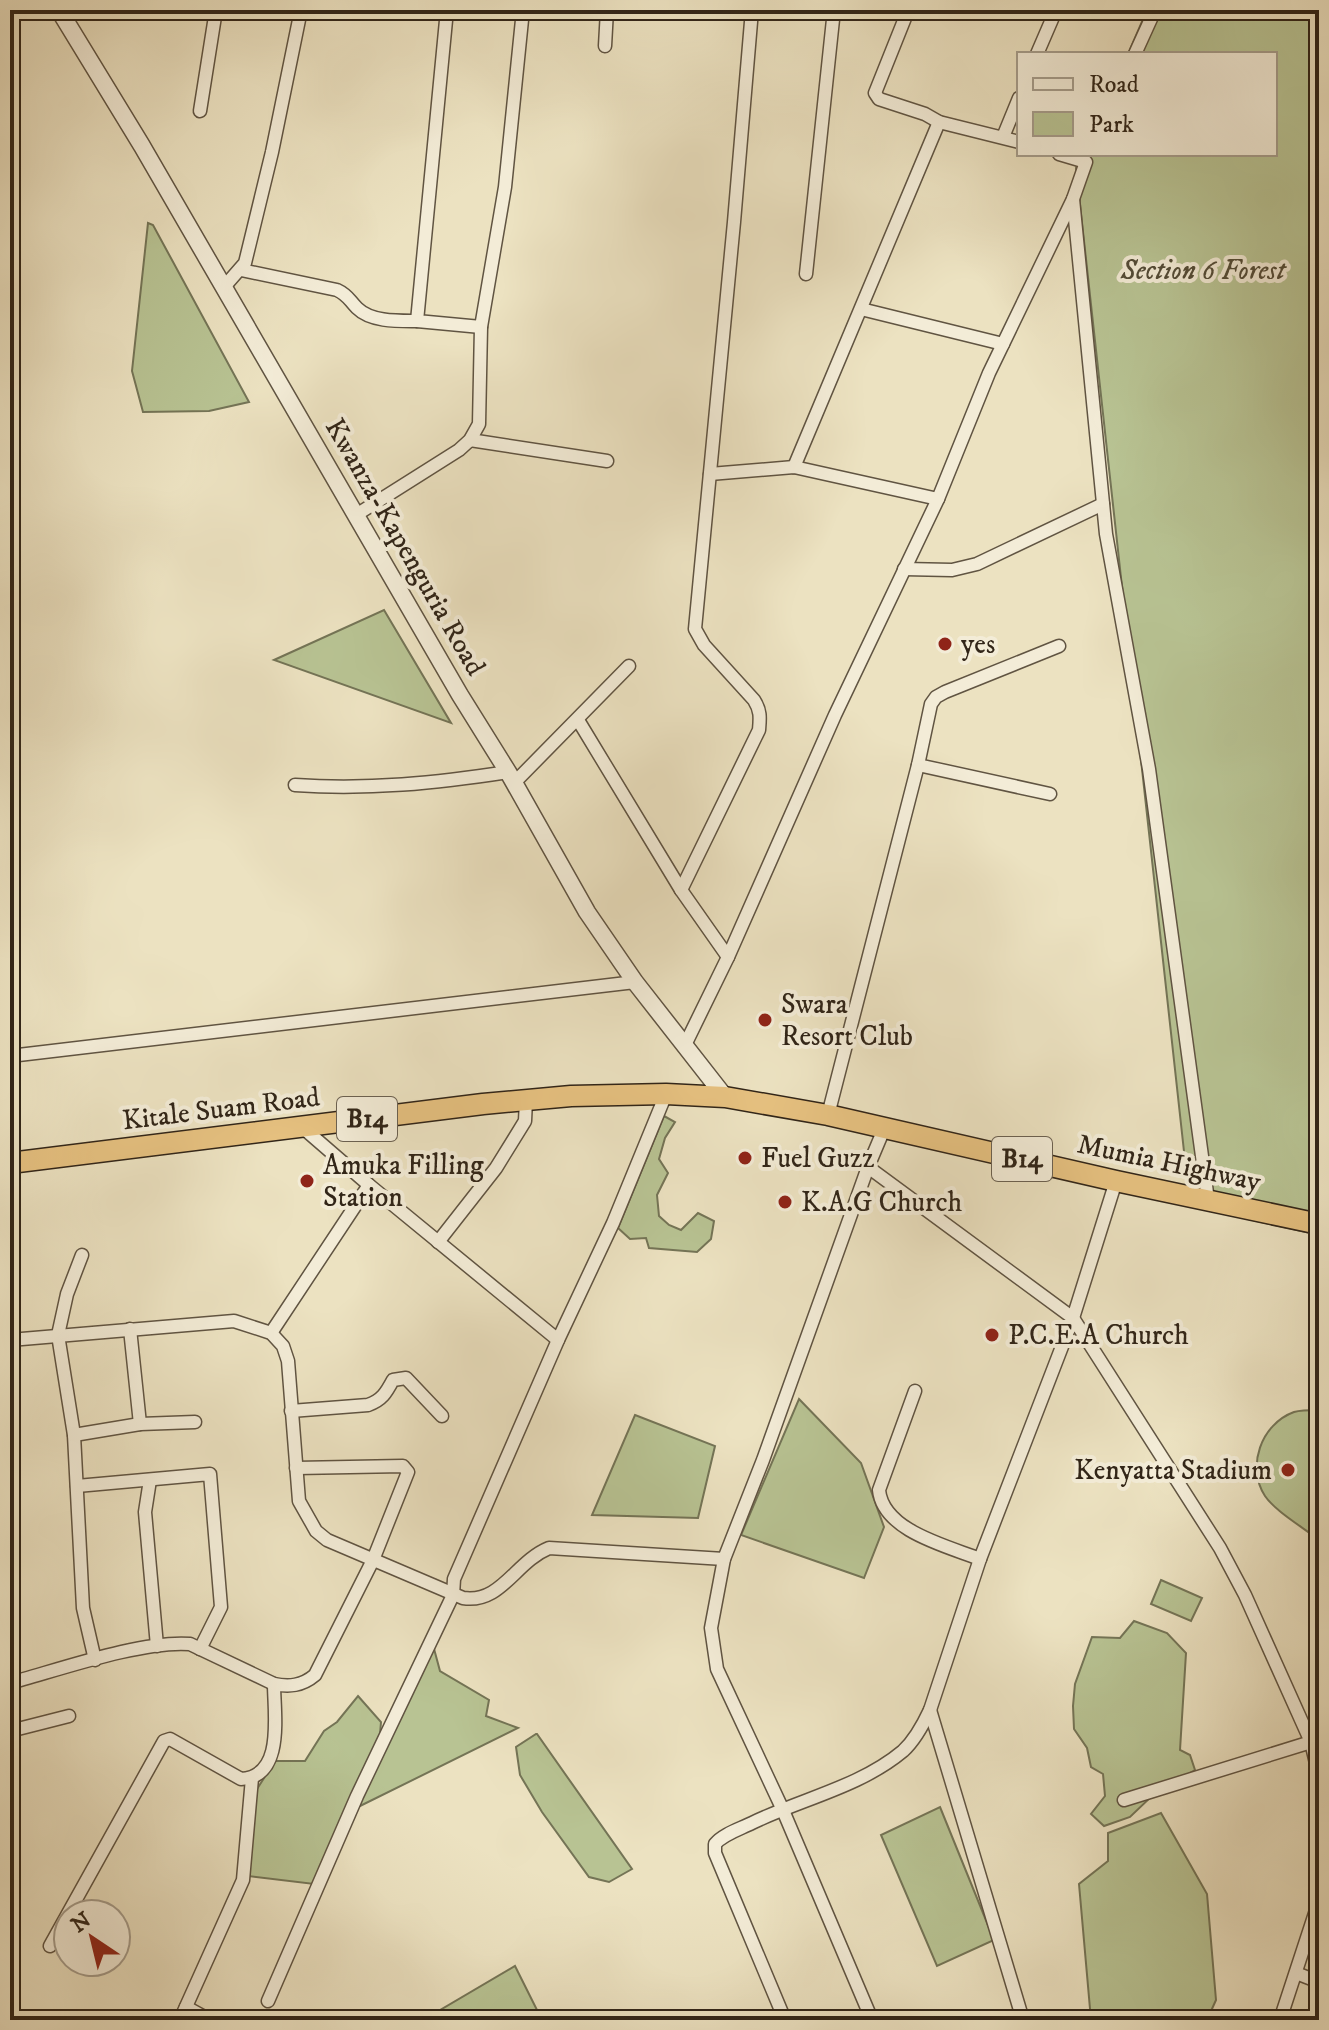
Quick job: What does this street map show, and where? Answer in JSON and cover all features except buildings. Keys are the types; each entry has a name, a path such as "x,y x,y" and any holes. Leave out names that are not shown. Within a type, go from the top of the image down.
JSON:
{"highway":[{"name":"Kitale Suam Road","path":"10,1163 526,1100 666,1094 725,1097"},
{"name":"Mumia Highway","path":"725,1097 828,1115 1319,1224"}],"street":[{"name":"Kwanza-Kapenguria Road","path":"59,10 224,287 587,912 635,982 725,1097"},
{"path":"200,111 216,10"},
{"path":"224,287 245,263 301,10"},
{"path":"417,321 447,10"},
{"path":"356,515 459,450 470,440 479,424 481,327 505,187 523,10"},
{"path":"605,46 607,10"},
{"path":"681,890 759,730 761,718 754,700 704,645 695,629 752,10"},
{"path":"806,274 834,10"},
{"path":"895,10 907,13 876,97 939,122 1017,141"},
{"path":"1038,52 1056,10"},
{"path":"1136,52 1155,10"},
{"path":"1003,137 1017,103"},
{"path":"794,467 939,122"},
{"path":"685,1045 728,957 835,715 938,499 1003,344 1073,199 1088,158"},
{"path":"1073,199 1103,504 1149,769 1208,1200"},
{"path":"241,270 337,290 348,295 358,308 390,321 481,327"},
{"path":"861,309 1003,344"},
{"path":"470,440 607,461"},
{"path":"710,474 794,467 938,499"},
{"path":"904,569 952,570 977,564 1103,504"},
{"path":"828,1115 918,765 928,715 936,697 1059,646"},
{"path":"295,785 390,787 511,778 578,720 629,666"},
{"path":"578,720 681,890 728,957"},
{"path":"918,765 1050,794"},
{"path":"10,1056 635,982"},
{"path":"268,2001 357,1796 453,1595 454,1579 558,1340 619,1210 666,1094"},
{"path":"438,1242 496,1168 525,1121 526,1100"},
{"path":"302,1126 558,1340"},
{"path":"872,2020 782,1808 717,1669 711,1628 724,1559 884,1129"},
{"path":"868,1167 1073,1318 1220,1548 1245,1595 1311,1742 1319,1776"},
{"path":"785,2020 714,1848 717,1840 782,1808 844,1785 877,1768 904,1750 919,1732 930,1710 980,1559 1073,1318 1116,1181"},
{"path":"271,1333 369,1185"},
{"path":"82,1255 67,1294 58,1335 74,1435 83,1608 95,1660"},
{"path":"10,1340 234,1321 271,1333 286,1353 299,1501 316,1531 327,1540 453,1595 478,1601 492,1595 527,1560 549,1548 724,1559"},
{"path":"130,1329 140,1424"},
{"path":"291,1411 368,1405 378,1402 393,1380 406,1378 442,1416"},
{"path":"915,1391 879,1490 880,1501 887,1513 919,1535 980,1559"},
{"path":"74,1435 140,1424 195,1422"},
{"path":"10,1683 95,1660 179,1643 190,1644 274,1684 300,1684 315,1675 373,1560 408,1478 407,1469 403,1466 296,1468"},
{"path":"77,1486 210,1474 221,1607 200,1649"},
{"path":"150,1480 145,1512 157,1646"},
{"path":"50,1946 166,1739 241,1779 252,1778 267,1764 273,1748 274,1684"},
{"path":"930,1710 1023,2020"},
{"path":"10,1731 69,1716"},
{"path":"1124,1800 1311,1742"},
{"path":"180,2020 243,1880 252,1778"},
{"path":"1280,2020 1319,1904"},
{"path":"1296,1973 1319,1982"},
{"path":"186,2007 210,2020"}],"green space":[{"name":"Section 6 Forest","path":"1147,10 1319,10 1319,1235 1190,1206 1076,168 1081,156 1277,156 1277,52 1129,52"},
{"path":"148,223 153,225 249,402 209,411 143,412 132,371"},
{"path":"384,610 451,723 274,660"},
{"path":"664,1116 675,1122 665,1138 659,1159 668,1173 657,1195 659,1216 681,1230 698,1213 714,1221 711,1239 697,1252 649,1248 646,1238 630,1239 618,1228"},
{"path":"799,1399 861,1463 884,1527 864,1578 741,1535"},
{"name":"Kenyatta Stadium","path":"1303,1410 1319,1410 1319,1540 1265,1496 1259,1485 1257,1460 1265,1436 1282,1418"},
{"path":"635,1415 715,1446 698,1518 592,1515"},
{"path":"1161,1580 1202,1598 1191,1621 1151,1604"},
{"path":"1134,1621 1167,1633 1186,1653 1180,1750 1190,1755 1195,1770 1155,1793 1130,1817 1104,1826 1091,1814 1105,1796 1103,1774 1091,1767 1087,1748 1074,1729 1075,1684 1092,1637 1120,1638"},
{"path":"433,1645 440,1671 489,1700 486,1716 518,1728 356,1808"},
{"path":"358,1696 381,1722 380,1734 314,1884 248,1876 257,1789 275,1761 305,1761 324,1731 337,1722"},
{"path":"537,1734 632,1869 609,1882 589,1877 542,1812 520,1775 516,1747"},
{"path":"940,1807 994,1940 937,1966 881,1835"},
{"path":"1161,1813 1207,1894 1216,2000 1207,2020 1091,2020 1079,1884 1108,1861 1108,1833"},
{"path":"515,1966 542,2020 437,2020 430,2016"}],"place":[{"name":"yes","path":"945,644"},
{"name":"Swara Resort Club","path":"765,1020"},
{"name":"Fuel Guzz","path":"745,1158"},
{"name":"Amuka Filling Station","path":"307,1181"},
{"name":"K.A.G Church","path":"785,1202"},
{"name":"P.C.E.A Church","path":"992,1335"},
{"name":"Kenyatta Stadium","path":"1288,1470"}]}
